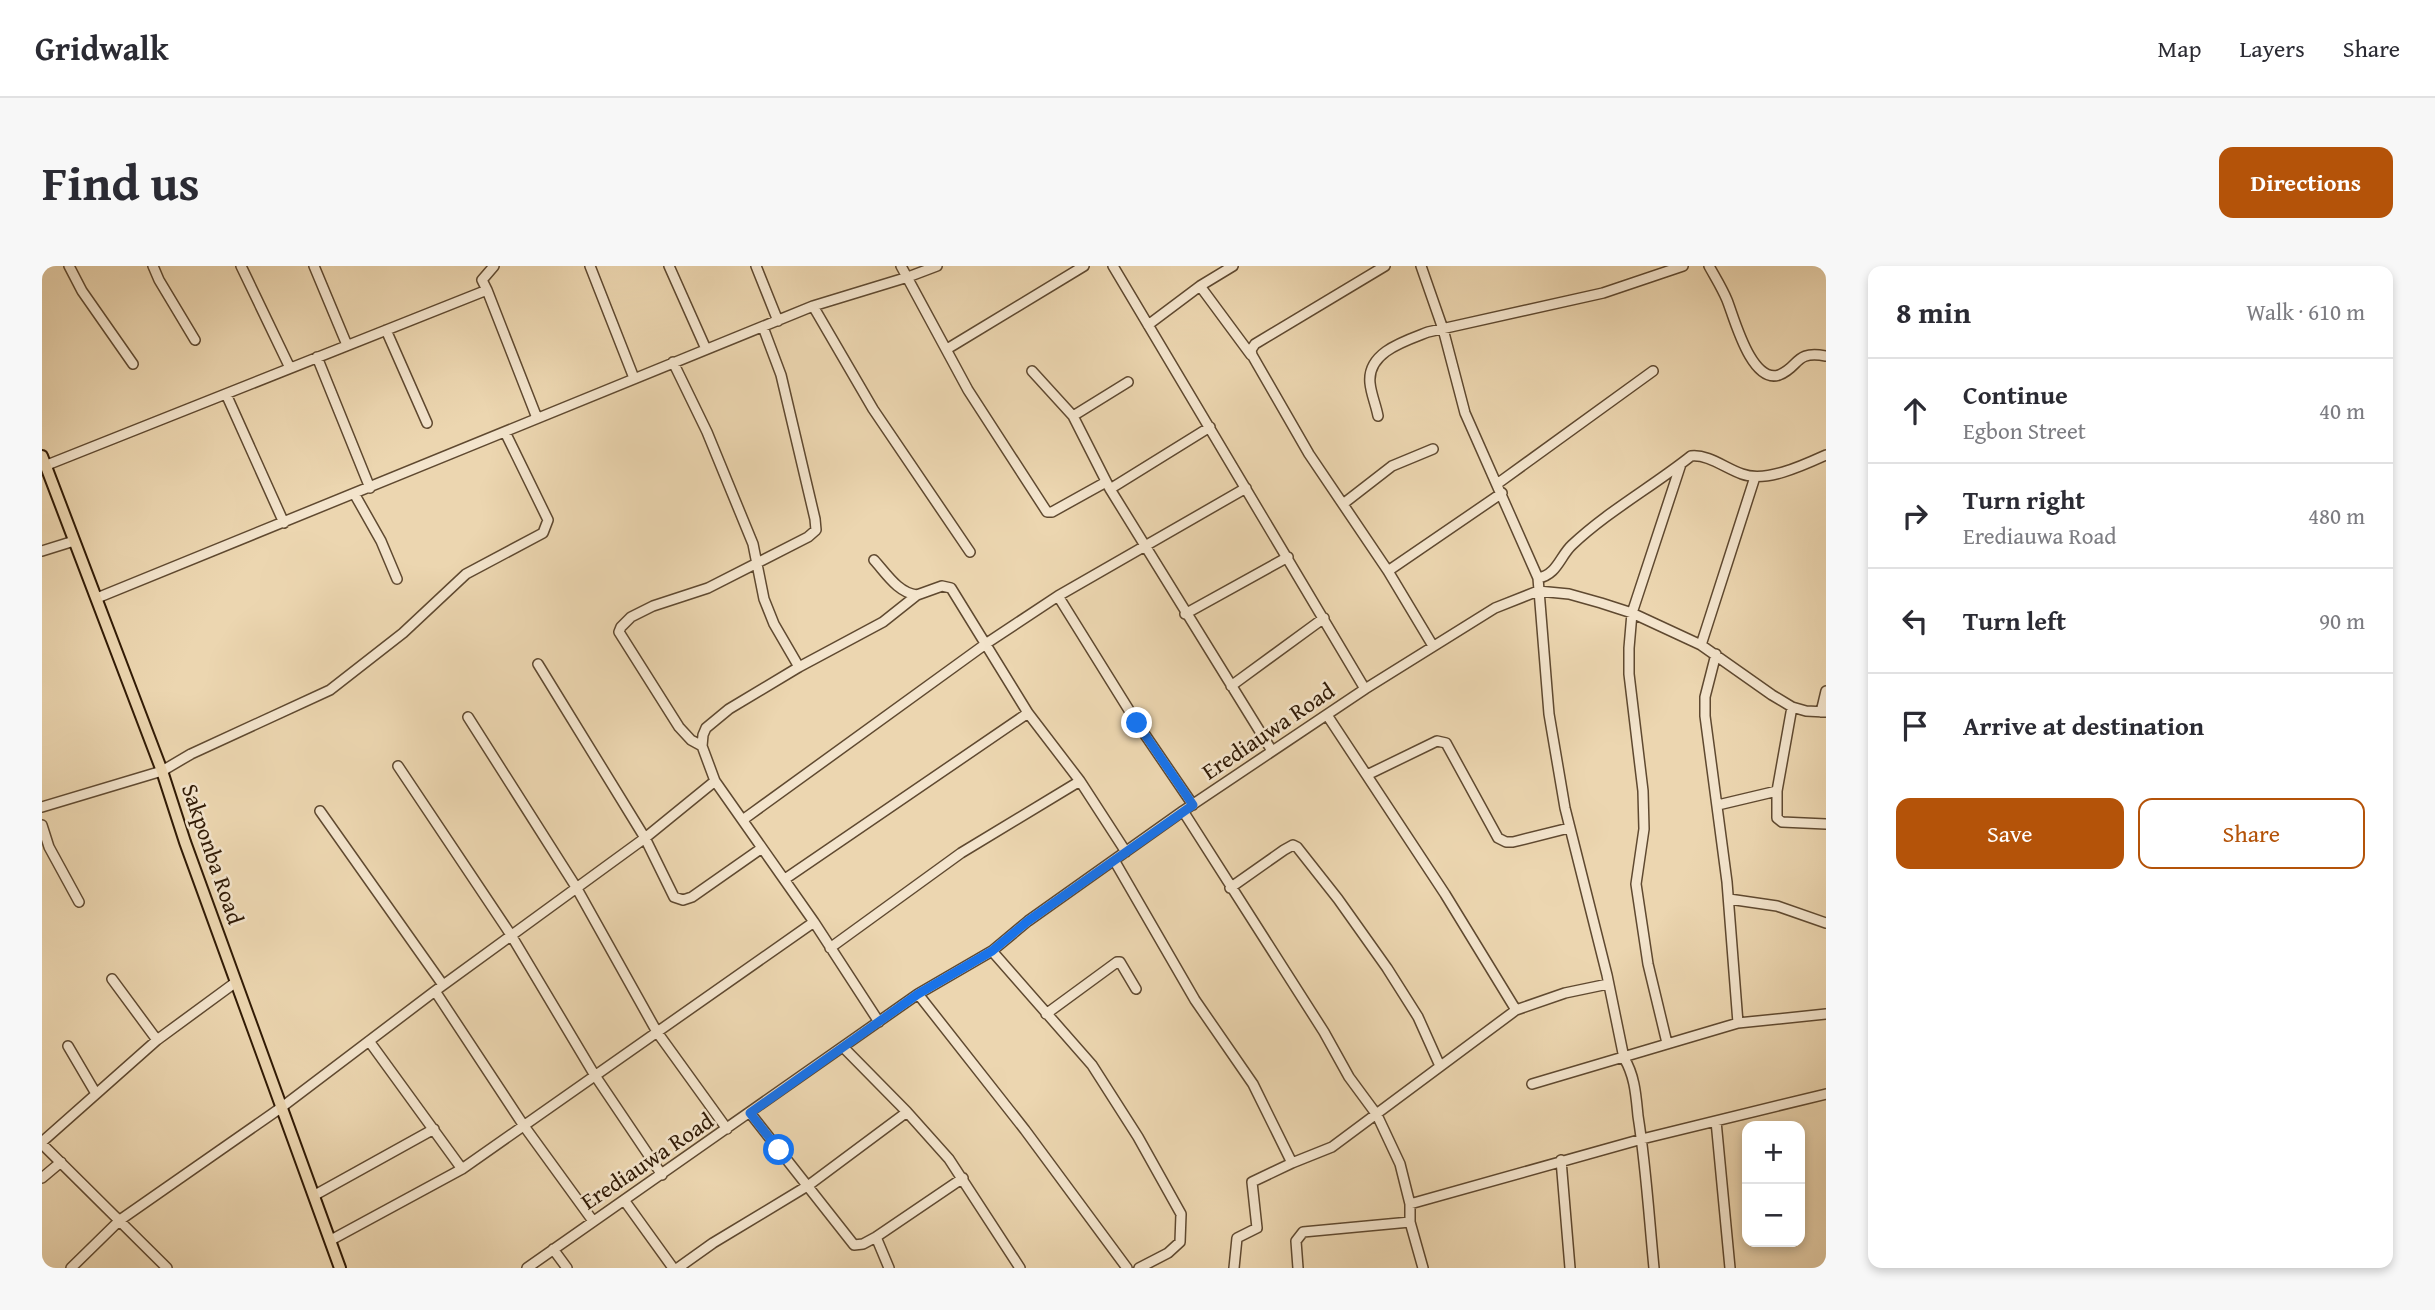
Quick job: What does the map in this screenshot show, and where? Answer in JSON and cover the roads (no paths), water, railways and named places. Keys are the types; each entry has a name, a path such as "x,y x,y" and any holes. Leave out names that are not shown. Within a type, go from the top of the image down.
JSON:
{"main road":[{"name":"Sakponba Road","path":"45,460 162,771 185,842 340,1268"}],"street":[{"path":"69,266 82,290 133,364"},
{"path":"153,266 159,281 195,340"},
{"path":"241,266 290,368"},
{"path":"314,266 347,345"},
{"path":"494,266 482,280 537,418"},
{"path":"590,266 634,378"},
{"path":"669,266 706,349"},
{"path":"756,266 778,321"},
{"path":"901,266 968,390 1047,512 1108,486 1210,427"},
{"path":"97,598 813,306 937,266"},
{"path":"947,349 1084,266"},
{"path":"1114,266 1365,689"},
{"path":"1148,325 1200,286 1233,266"},
{"path":"1252,355 1251,350 1255,344 1385,266"},
{"path":"1421,266 1443,329 1465,413 1538,578 1549,714 1569,828 1624,1058 1634,1086 1642,1139 1654,1268"},
{"path":"1378,416 1370,382 1372,366 1379,356 1403,342 1443,329 1603,293 1683,266"},
{"path":"1724,266 1710,267 1727,299 1742,343 1759,369 1768,374 1780,374 1803,356 1826,356"},
{"path":"1200,286 1252,355 1309,454 1388,571 1433,646"},
{"path":"45,460 226,394 487,290"},
{"path":"813,306 873,409 970,552"},
{"path":"702,746 691,740 679,727 619,632 631,617 653,606 708,588 808,537 816,530 781,375 763,327"},
{"path":"386,330 427,423"},
{"path":"317,357 370,488"},
{"path":"673,362 707,432 753,544 764,599 774,624 799,667"},
{"path":"1032,371 1073,416 1108,486 1272,751"},
{"path":"1497,484 1653,371"},
{"path":"1073,416 1128,382"},
{"path":"226,394 284,523"},
{"path":"42,807 162,771 191,754 330,690 403,633 466,574 543,533 548,520 505,432"},
{"path":"1343,504 1392,466 1433,449"},
{"path":"1538,578 1546,577 1553,571 1567,549 1584,533 1690,456 1700,455 1744,475 1755,477 1795,470 1826,455"},
{"path":"1667,1043 1648,964 1636,884 1644,829 1643,791 1629,674 1632,613 1681,464"},
{"path":"1701,645 1755,477"},
{"path":"744,819 987,643 1059,596 1246,488"},
{"path":"1388,571 1502,494"},
{"path":"355,495 382,541 397,579"},
{"path":"42,551 75,541"},
{"path":"1185,614 1288,557"},
{"path":"874,560 901,589 917,595"},
{"path":"879,1021 744,819 715,781 702,746 706,728 729,709 799,667 883,622 917,595 942,586 951,588 1028,713 1080,781 1126,852"},
{"name":"Erediauwa Road","path":"527,1268 918,994 992,951 1028,921 1183,811 1365,689 1495,608 1538,592 1569,594 1632,613 1701,645 1792,707 1823,712"},
{"path":"1059,596 1137,723 1193,805"},
{"path":"1231,686 1324,618"},
{"path":"1716,654 1705,707 1729,899 1738,1023"},
{"path":"538,664 645,838 674,897 683,900 692,897 762,848"},
{"path":"1823,712 1826,691"},
{"path":"1792,707 1777,790 1777,818 1805,824 1826,824"},
{"path":"785,879 1028,713"},
{"path":"1327,715 1445,894 1516,1010"},
{"path":"468,717 576,887 657,1032 727,1129"},
{"path":"1367,775 1437,741 1446,743 1498,838 1513,842 1569,828"},
{"path":"398,766 511,934 594,1074 662,1175"},
{"path":"71,1268 120,1220 282,1107 511,934 645,838 715,781"},
{"path":"830,948 961,853 1080,781"},
{"path":"1718,805 1777,790"},
{"path":"320,811 439,988 524,1126 593,1221"},
{"path":"1183,811 1324,1032 1349,1077 1377,1115 1400,1164 1410,1204 1410,1222 1423,1268"},
{"path":"42,825 49,847 79,902"},
{"path":"1230,888 1284,850 1293,845 1297,847 1387,968 1418,1017 1440,1066"},
{"path":"1114,860 1195,1000 1254,1084 1292,1163"},
{"path":"1729,899 1777,906 1826,923"},
{"path":"331,1240 463,1169 594,1074 814,922"},
{"path":"992,951 1092,1065 1138,1137 1181,1214 1180,1242 1168,1253 1139,1268"},
{"path":"1046,1014 1117,961 1136,989"},
{"path":"112,979 157,1040"},
{"path":"167,1268 42,1143 95,1092 157,1040 236,982"},
{"path":"1234,1268 1237,1238 1257,1228 1252,1182 1332,1147 1516,1010 1565,993 1608,984"},
{"path":"918,994 1026,1130 1127,1268"},
{"path":"1532,1084 1738,1023 1826,1014"},
{"path":"369,1041 463,1169"},
{"path":"68,1046 95,1092"},
{"path":"843,1047 907,1112 963,1178 1020,1268"},
{"path":"1410,1204 1562,1160 1826,1094"},
{"path":"624,1200 675,1268 809,1185 907,1112"},
{"path":"750,1113 854,1245 863,1244 876,1237 963,1178"},
{"path":"1716,1121 1730,1268"},
{"path":"315,1195 434,1129"},
{"path":"1562,1160 1570,1268"},
{"path":"42,1178 61,1162"},
{"path":"1298,1268 1296,1241 1303,1232 1410,1222"},
{"path":"876,1237 890,1268"},
{"path":"553,1249 567,1268"}]}
